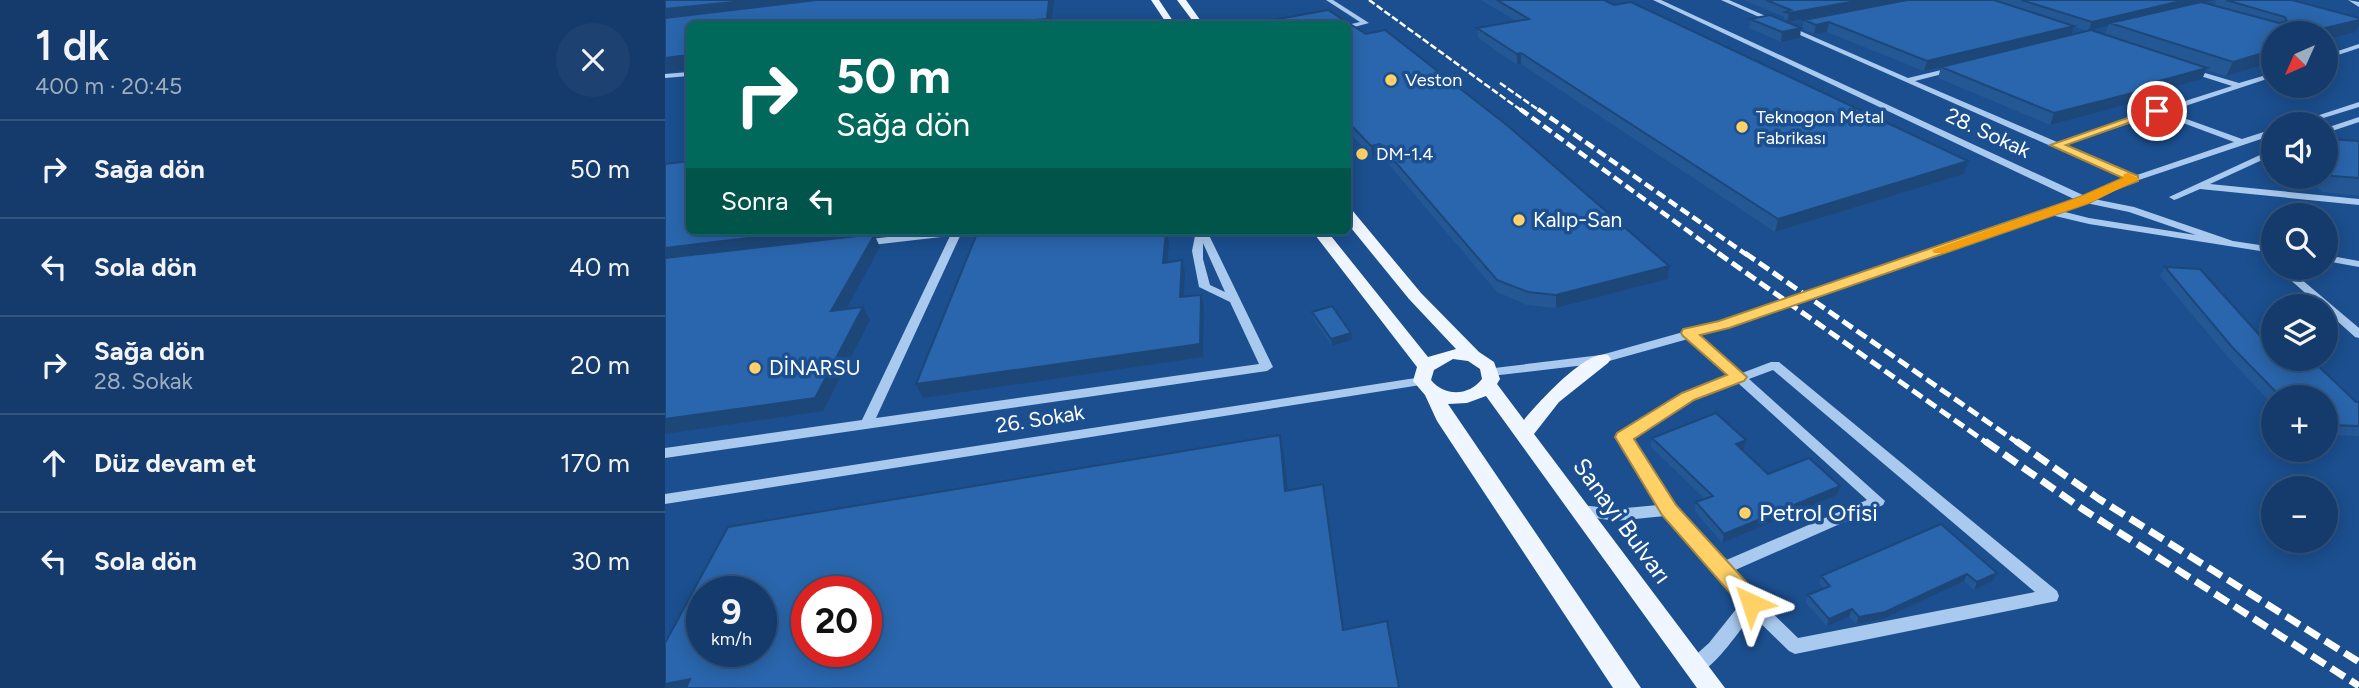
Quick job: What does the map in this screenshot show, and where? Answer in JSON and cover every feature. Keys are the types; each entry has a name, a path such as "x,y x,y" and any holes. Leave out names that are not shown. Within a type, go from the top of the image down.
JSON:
{"main road":[{"path":"1155,0 1169,21"},
{"path":"1181,0 1197,21"},
{"path":"1351,218 1415,296 1473,356"},
{"path":"1322,235 1427,380 1445,398 1470,397 1490,379 1482,360 1473,356 1452,354 1433,360 1427,380 1444,416 1628,688"},
{"path":"1524,433 1552,397 1602,359"},
{"name":"Sanayi Bulvarı","path":"1490,379 1524,433 1712,688"}],"street":[{"path":"1329,0 1366,23 1351,26"},
{"name":"28. Sokak","path":"1656,0 2085,200 2131,209 2231,244"},
{"path":"1724,0 2134,179"},
{"path":"2353,0 2359,5"},
{"path":"1787,27 1800,24"},
{"path":"2340,52 2359,46"},
{"path":"2177,65 2240,86"},
{"path":"1907,80 1959,67"},
{"path":"665,76 686,74"},
{"path":"2056,145 2261,79"},
{"path":"2334,112 2359,104"},
{"path":"2157,111 2241,142"},
{"path":"2338,127 2359,119"},
{"path":"1490,379 1602,359 1723,325 2085,200 2109,187 2261,136"},
{"path":"2174,197 2261,158"},
{"path":"2201,186 2359,202"},
{"path":"2051,211 2089,221 2260,248"},
{"path":"845,245 931,235"},
{"path":"867,424 956,235"},
{"path":"1200,235 1196,248 1205,287 1235,300"},
{"path":"665,453 1268,367 1204,235"},
{"path":"2338,260 2359,264"},
{"path":"2296,280 2359,334"},
{"path":"1689,333 1878,501 1721,569"},
{"path":"1775,365 2051,596 1795,646 1751,603 1669,510 1624,437 1688,397 1775,365"},
{"name":"26. Sokak","path":"665,499 1427,380"},
{"path":"1582,512 1615,515 1669,510"},
{"path":"1696,666 1715,648 1751,603"}],"building":[{"path":"665,0 753,0 665,9"},
{"path":"817,0 1049,0 1047,19 1025,21 686,21 686,55 665,58 665,18"},
{"name":"Teknogon Metal Fabrikası","path":"1497,0 1604,0 1614,5 1631,2 1968,161 1778,219 1521,53 1517,54 1477,28 1529,19"},
{"path":"1766,0 1862,0 1789,13 1785,12 1791,10"},
{"path":"1907,0 1994,0 2074,26 1927,61 1829,22 1816,25 1804,20"},
{"path":"2021,0 2185,0 2092,22"},
{"path":"2226,0 2292,0 2359,20 2338,25 2338,21 2287,21 2285,17"},
{"path":"2201,2 2272,21 2261,21 2261,54 2233,62 2110,23"},
{"path":"1328,10 1345,21 1268,21"},
{"path":"1770,15 1801,28 1782,32 1750,19"},
{"path":"1351,25 1366,34 1385,30 1508,126 1669,266 1556,295 1528,292 1497,280 1380,144 1371,146 1351,125"},
{"path":"2091,30 2207,68 2155,82 2164,85 2054,113 1941,67"},
{"path":"2338,140 2359,141 2359,178 2338,176"},
{"path":"686,161 686,235 773,235 665,248 665,164"},
{"name":"DİNARSU","path":"874,235 831,311 863,307 815,398 665,419 665,258"},
{"path":"976,235 1166,235 1163,263 1182,260 1180,297 1201,295 1200,344 916,384"},
{"path":"2165,267 2200,269 2261,337 2261,371 2324,371 2359,402 2359,426 2338,425 2338,385 2269,385 2232,347"},
{"path":"1332,306 1351,333 1331,339 1312,312"},
{"path":"1716,413 1746,440 1736,444 1768,474 1809,458 1840,486 1724,534 1696,502 1713,496 1652,438"},
{"path":"1280,435 1285,491 1323,484 1343,630 1387,621 1399,688 686,688 690,679 665,684 665,643 686,604 686,667 777,667 777,576 701,576 728,527"},
{"path":"1941,524 1997,573 1977,582 1967,574 1885,612 1859,617 1852,609 1829,619 1808,595 1830,586 1821,576"}],"railway":[{"path":"1369,0 1522,111"},
{"path":"1500,83 1540,111"},
{"path":"1520,109 1721,255"},
{"path":"1538,109 1747,255"},
{"path":"1718,253 1987,443"},
{"path":"1745,253 2018,443"},
{"path":"1985,441 2081,508 2359,686"},
{"path":"2016,441 2099,499 2359,662"}],"slow traffic":[{"path":"1939,250 2085,200 2109,187 2134,179 2128,176"}],"place":[{"name":"Veston","path":"1391,80"},
{"name":"Teknogon Metal Fabrikası","path":"1742,127"},
{"name":"DM-1.4","path":"1362,154"},
{"name":"Kalıp-San","path":"1519,220"},
{"name":"DİNARSU","path":"755,368"},
{"name":"Petrol Ofisi","path":"1745,513"}],"route":[{"path":"1751,603 1669,510 1624,437 1688,397 1738,377 1689,333 1723,325 2085,200 2109,187 2134,179 2056,145 2157,111"}]}
